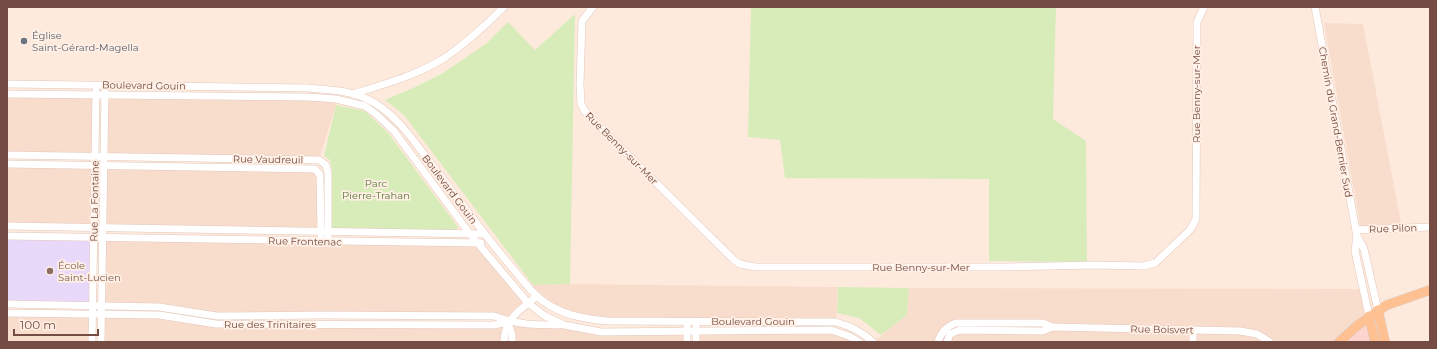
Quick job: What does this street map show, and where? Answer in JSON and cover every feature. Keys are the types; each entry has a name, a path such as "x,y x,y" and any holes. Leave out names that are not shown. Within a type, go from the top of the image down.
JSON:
{"main road":[{"path":"1339,342 1356,326 1378,310 1387,305 1430,290"},
{"path":"1378,310 1385,342"},
{"path":"1369,316 1375,342"}],"street":[{"path":"336,99 393,82 421,71 445,57 466,42 504,7"},
{"name":"Rue Benny-sur-Mer","path":"593,7 582,21 581,30 580,84 584,110 734,260 740,264 755,267 808,268 1004,267 1093,264 1144,266 1156,263 1190,230 1196,219 1197,22 1204,7"},
{"name":"Chemin du Grand-Bernier Sud","path":"1315,7 1356,233 1355,251 1369,316"},
{"name":"Boulevard Gouin","path":"7,84 308,88 354,94 368,100 389,113 406,130 491,243 537,296 549,306 589,319 607,321 836,322 852,327 865,334 873,342"},
{"name":"Rue La Fontaine","path":"92,342 96,85"},
{"name":"Rue La Fontaine","path":"101,342 105,85"},
{"path":"220,96 221,87"},
{"path":"245,96 246,87"},
{"path":"308,88 308,97"},
{"name":"Boulevard Gouin","path":"7,94 308,97 336,99 365,106 394,131 470,234 528,303 545,316 564,325 601,332 831,330 849,336 860,342"},
{"name":"Rue Vaudreuil","path":"325,232 320,175 317,171 311,168 7,164 8,155 319,160 324,164 328,173 325,241"},
{"path":"156,158 156,166"},
{"path":"210,167 211,158"},
{"name":"Rue Vaudreuil","path":"317,171 324,164"},
{"name":"Rue Frontenac","path":"7,226 484,234"},
{"path":"34,227 34,236"},
{"name":"Rue Pilon","path":"1356,233 1430,227"},
{"path":"206,239 207,230"},
{"path":"404,233 404,242"},
{"name":"Chemin du Grand-Bernier Sud","path":"1356,233 1364,249 1378,310"},
{"name":"Rue Frontenac","path":"7,236 491,243"},
{"path":"504,342 504,334 508,322 537,296"},
{"name":"Rue des Trinitaires","path":"7,304 101,306 159,311 217,320 323,324 494,325 508,322"},
{"name":"Rue des Trinitaires","path":"15,305 11,313 101,314 159,311"},
{"path":"35,305 35,313"},
{"name":"Rue des Trinitaires","path":"217,320 323,315 494,316 508,322 523,324 564,325"},
{"name":"Rue des Trinitaires","path":"323,315 323,324"},
{"path":"416,316 416,324"},
{"path":"607,321 607,332"},
{"path":"687,321 688,342"},
{"path":"696,321 696,342"},
{"path":"815,321 816,330"},
{"path":"508,322 512,335 512,342"},
{"name":"Rue Boisvert","path":"947,332 949,325 956,323 1043,323 1052,327 1240,330 1257,334 1270,342"},
{"path":"849,336 852,327"},
{"path":"1192,342 1193,330"},
{"path":"938,342 940,335 947,332 947,342"}],"shaded area":[{"path":"1324,23 1363,24 1402,228 1361,230"},
{"path":"7,94 96,95 95,157 7,155"},
{"path":"105,95 336,99 336,105 319,160 104,157"},
{"path":"7,164 95,165 94,228 7,226"},
{"path":"104,166 311,168 320,175 321,232 103,228"},
{"name":"École Saint-Lucien","path":"7,236 94,237 93,306 7,304"},
{"path":"102,237 477,243 528,303 509,321 579,328 687,331 687,342 512,342 508,322 504,342 101,342 101,314 159,315 216,324 507,322 494,316 217,316 159,307 101,306"},
{"path":"570,284 838,287 836,322 607,321 570,314 535,294 533,285"},
{"path":"909,288 1359,289 1363,290 1369,316 1339,342 947,342 947,340 960,330 1051,327 1043,323 955,323 938,342 873,342 907,315"},
{"path":"7,313 93,314 92,342 7,342"},
{"path":"1369,316 1375,342 1339,342"},
{"path":"831,330 859,342 696,342 696,331"}],"green space":[{"path":"751,7 1056,7 1053,119 1086,141 1087,262 989,261 989,179 785,178 780,140 748,137"},
{"path":"575,14 570,284 533,285 404,115 385,100 443,73 487,43 508,22 535,50"},
{"name":"Parc Pierre-Trahan","path":"336,105 365,111 389,134 458,227 453,235 332,230 332,169 330,160 324,156"},
{"path":"838,287 909,288 907,315 881,335 859,318 837,313"}],"place":[{"name":"Église Saint-Gérard-Magella","path":"24,41"},
{"name":"École Saint-Lucien","path":"50,271"}]}
